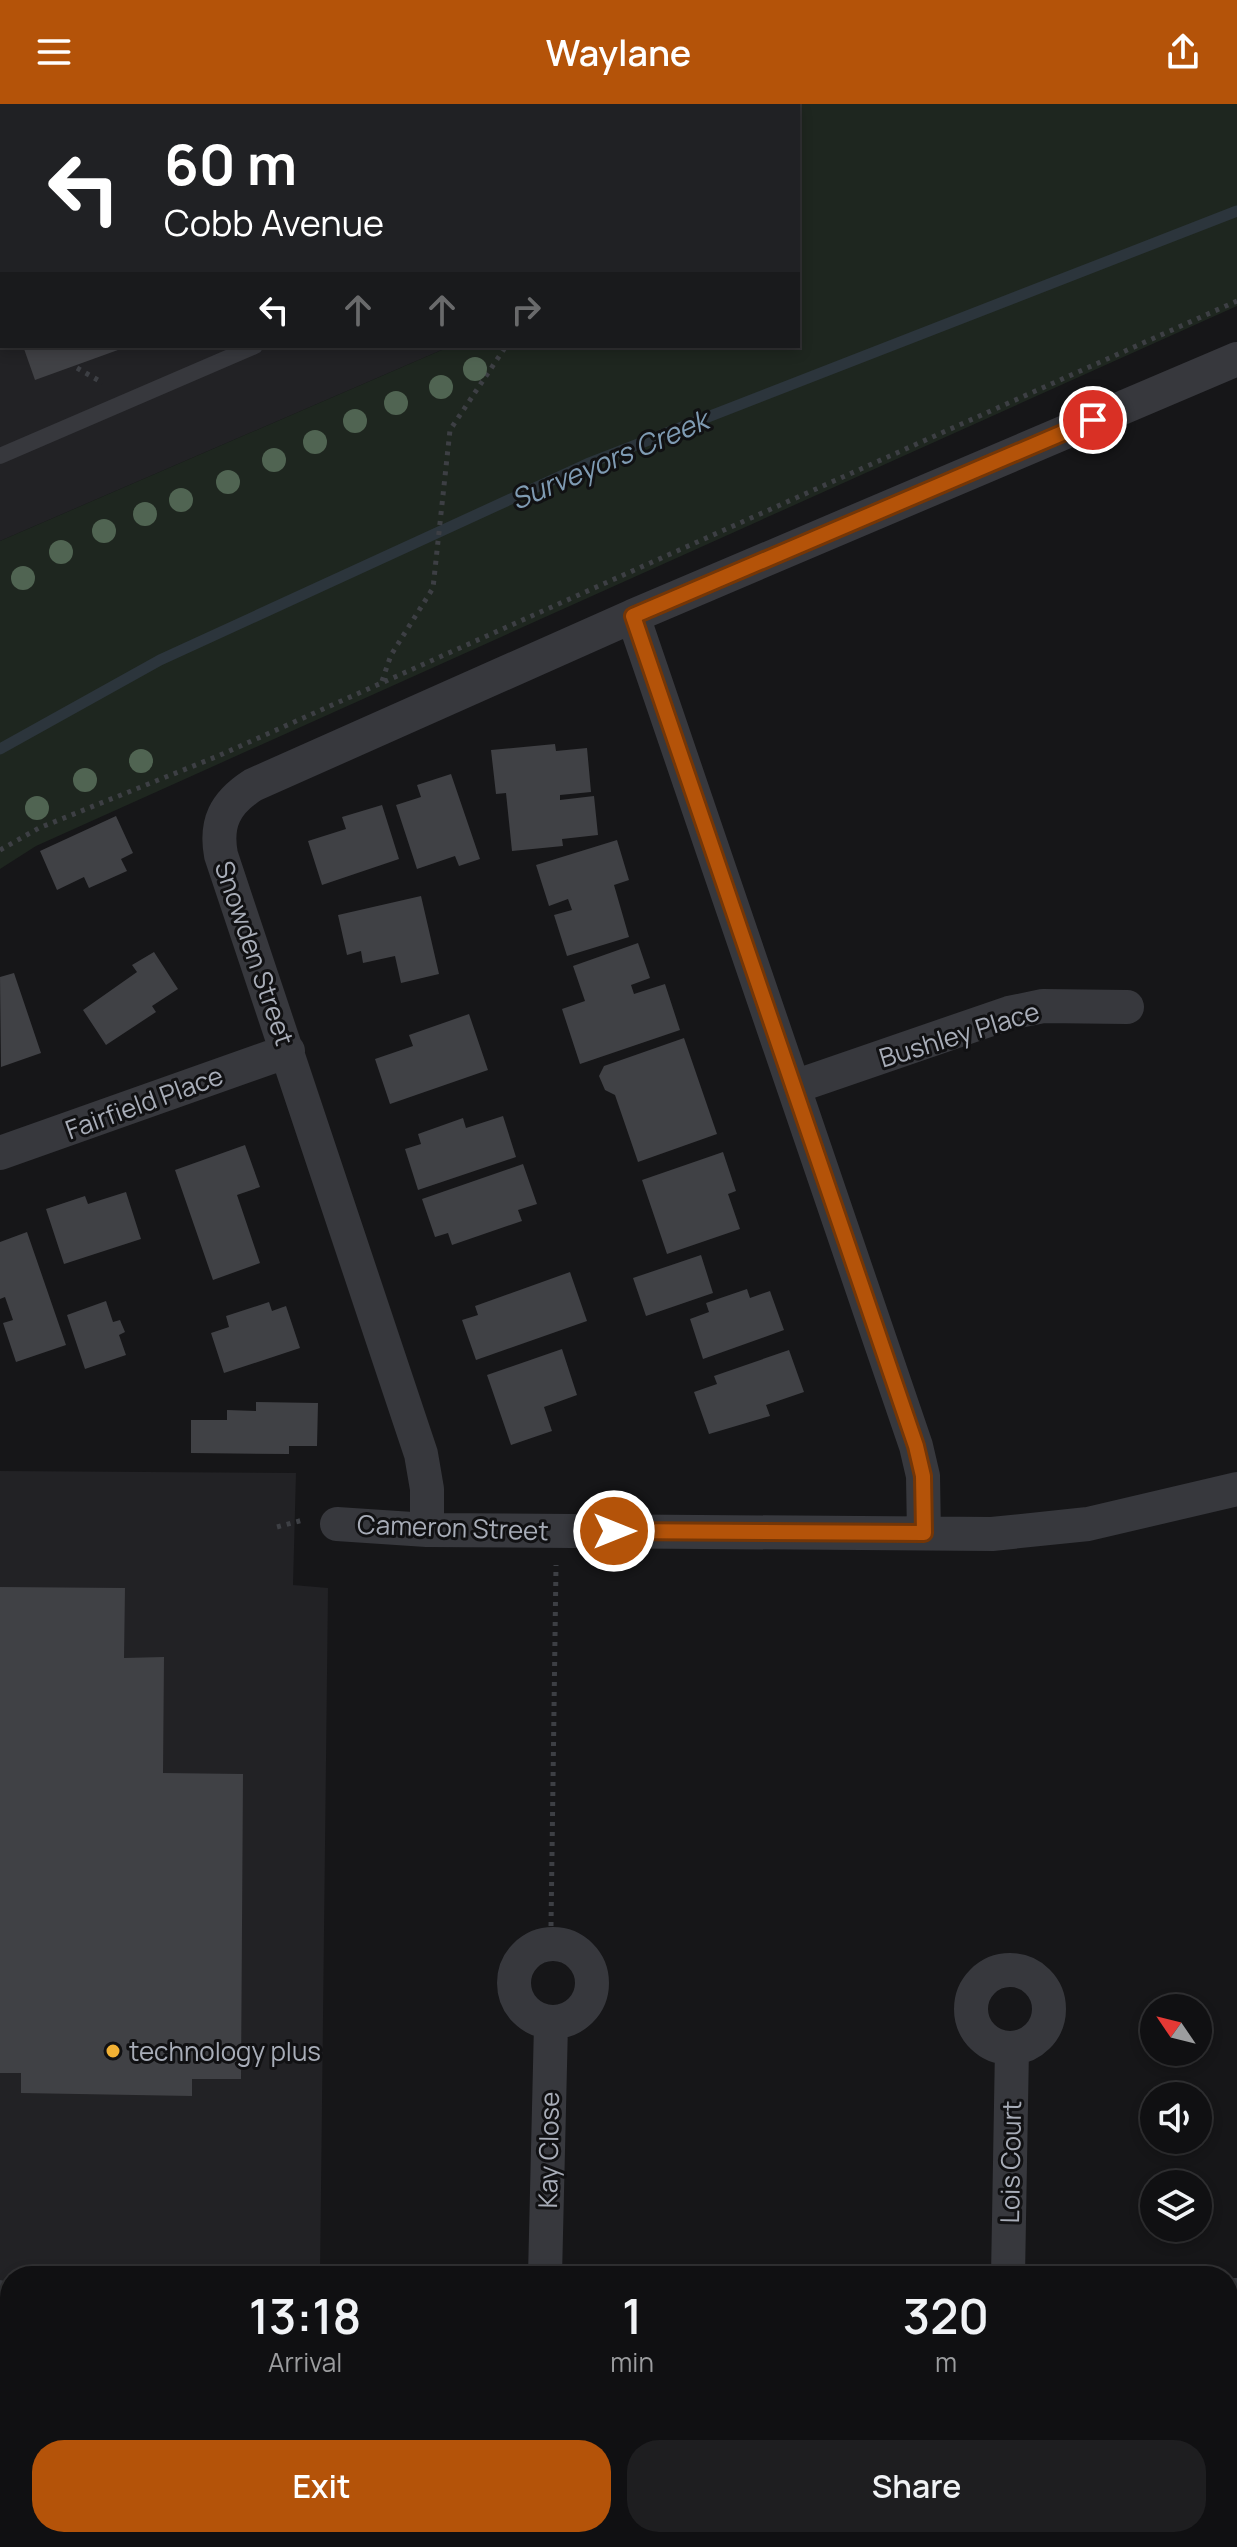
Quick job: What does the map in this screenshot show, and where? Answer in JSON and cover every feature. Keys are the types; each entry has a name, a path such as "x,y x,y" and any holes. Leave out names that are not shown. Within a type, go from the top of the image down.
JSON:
{"street":[{"name":"Snowden Street","path":"427,1530 427,1489 421,1454 221,855 220,820 228,806 253,785 633,616 1237,359"},
{"path":"633,616 916,1446 923,1476 924,1533"},
{"name":"Bushley Place","path":"794,1087 1009,1013 1043,1006 1127,1007"},
{"name":"Fairfield Place","path":"0,1153 288,1051"},
{"name":"Cameron Street","path":"337,1524 427,1530 992,1534 1088,1524 1237,1489"},
{"name":"Kay Close","path":"545,2266 551,2024"},
{"name":"Lois Court","path":"1008,2266 1012,2048"}],"lane":[{"path":"0,456 250,348"}],"path":[{"path":"0,850 39,828 218,756 1237,301"},
{"path":"382,681 391,655 433,588 450,430 505,348"},
{"path":"551,1926 557,1556"}],"shaded area":[{"path":"800,104 1237,104 1237,306 36,846 0,869 0,541 446,348 800,348"},
{"path":"0,348 446,348 0,541"},
{"path":"0,1471 296,1473 293,1585 328,1588 320,2266 0,2266"}],"building":[{"path":"24,348 123,348 35,380"},
{"path":"555,744 556,751 587,748 591,792 560,795 560,800 594,796 598,835 562,839 563,846 512,851 506,793 496,794 491,750"},
{"path":"451,774 480,859 459,866 455,856 417,869 396,805 421,797 417,785"},
{"path":"382,805 399,859 322,885 308,841 346,829 342,817"},
{"path":"116,816 133,853 121,859 127,871 89,888 84,877 57,890 40,851"},
{"path":"617,840 629,880 614,885 629,937 567,956 554,915 572,910 568,899 549,906 536,865"},
{"path":"421,896 439,974 401,983 395,956 363,963 361,951 347,955 338,915"},
{"path":"638,943 650,978 631,985 634,994 665,984 680,1030 580,1064 562,1009 585,1001 573,966"},
{"path":"154,952 178,989 152,1006 156,1012 106,1045 83,1010 137,972 132,965"},
{"path":"14,973 41,1053 1,1067 0,977"},
{"path":"469,1014 488,1070 390,1104 375,1059 413,1046 409,1035"},
{"path":"684,1038 717,1134 638,1162 615,1095 605,1090 599,1076 604,1066"},
{"path":"503,1116 516,1157 418,1190 405,1149 421,1144 418,1134 463,1118 466,1128"},
{"path":"245,1145 260,1187 237,1195 260,1263 213,1280 175,1170"},
{"path":"723,1152 736,1191 728,1194 740,1229 667,1254 642,1180"},
{"path":"523,1164 537,1204 518,1210 522,1221 452,1245 448,1233 435,1237 422,1199"},
{"path":"126,1192 141,1239 64,1264 46,1209 85,1196 88,1204"},
{"path":"27,1232 66,1345 16,1362 3,1323 13,1320 5,1297 0,1299 0,1242"},
{"path":"701,1255 713,1293 646,1316 633,1278"},
{"path":"570,1272 587,1321 476,1360 462,1320 478,1315 475,1306"},
{"path":"747,1289 750,1298 770,1291 784,1330 703,1359 690,1319 709,1312 706,1303"},
{"path":"106,1301 113,1322 120,1320 125,1332 119,1335 126,1355 85,1369 67,1315"},
{"path":"269,1302 272,1311 286,1306 300,1348 224,1373 211,1333 229,1327 226,1316"},
{"path":"562,1349 577,1395 544,1407 552,1431 511,1445 487,1375"},
{"path":"789,1350 804,1392 766,1405 770,1416 709,1434 694,1392 717,1384 714,1376"},
{"path":"256,1402 318,1403 317,1446 289,1446 289,1454 191,1453 191,1420 227,1420 227,1410 256,1411"},
{"path":"0,1587 125,1588 124,1658 164,1657 163,1773 243,1774 241,2079 192,2079 192,2096 21,2093 21,2073 0,2073"}],"waterway":[{"name":"Surveyors Creek","path":"0,749 160,660 587,464 1237,211"}],"place":[{"name":"technology plus","path":"113,2051"}],"route":[{"path":"614,1531 924,1533 923,1476 916,1446 633,616 1093,420"}]}
